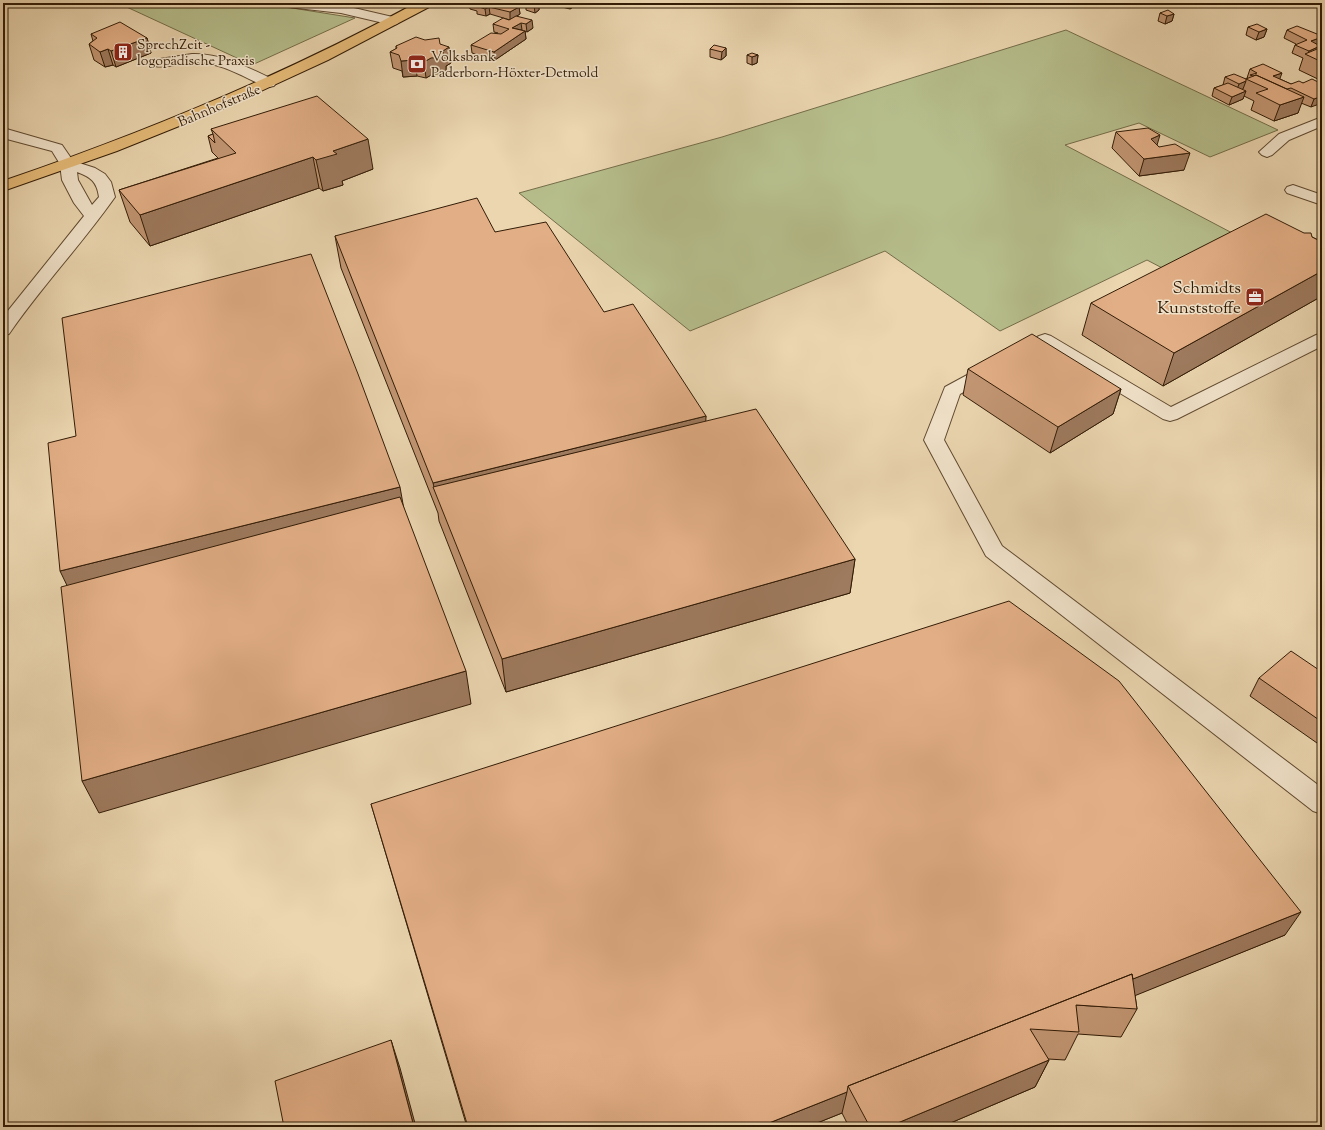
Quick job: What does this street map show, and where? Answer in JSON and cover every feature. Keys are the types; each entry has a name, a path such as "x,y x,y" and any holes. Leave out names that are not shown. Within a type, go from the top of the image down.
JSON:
{"main road":[{"name":"Bahnhofstraße","path":"3,186 156,132 270,83 392,21 424,3"}],"street":[{"path":"288,3 292,5 341,9 392,21"},
{"path":"160,63 195,58 210,59 224,62 270,83"},
{"path":"1267,152 1284,137 1322,121"},
{"path":"1302,130 1322,139"},
{"path":"3,133 58,148 68,164 70,180 82,203 92,216"},
{"path":"3,330 19,307 107,197 106,185 94,173 68,164"},
{"path":"1293,190 1322,200"},
{"path":"1322,339 1170,415 1044,340 952,391 934,440 994,551 1322,803"}],"green space":[{"path":"118,3 279,3 292,8 355,18 252,65"},
{"path":"1066,30 1278,130 1210,157 1139,123 1065,145 1255,245 1185,280 1147,260 1000,331 885,251 690,331 519,193 722,137"}],"building":[{"path":"474,3 506,3 519,7 510,12 489,7 485,9 476,6 479,4"},
{"path":"1168,10 1174,14 1167,16 1160,13"},
{"path":"516,16 532,20 526,24 521,23 512,28 525,31 494,52 471,45 491,33 501,34 509,29 493,24 503,18 509,20"},
{"path":"120,22 147,38 111,51 108,49 100,52 89,44 97,38 91,34"},
{"path":"1257,24 1267,29 1259,32 1248,27"},
{"path":"1297,26 1322,36 1311,41 1320,46 1309,51 1295,45 1307,40 1287,30"},
{"path":"416,37 425,40 439,38 440,44 449,47 443,51 444,57 431,58 424,62 415,60 401,61 399,55 390,52 397,48 396,46"},
{"path":"714,45 726,48 722,52 710,49"},
{"path":"1322,47 1322,62 1305,54"},
{"path":"752,53 758,55 752,57 747,55"},
{"path":"1263,64 1282,73 1273,76 1291,84 1299,81 1303,83 1312,79 1322,84 1322,96 1314,99 1291,88 1287,89 1256,75 1250,75 1257,73 1250,69"},
{"path":"1234,74 1246,79 1246,81 1239,84 1225,77"},
{"path":"1256,75 1304,97 1280,105 1256,93 1268,89 1246,79"},
{"path":"1228,83 1246,91 1232,97 1214,88"},
{"path":"317,96 368,139 333,151 337,154 316,160 313,157 140,215 119,190 236,153 211,129"},
{"path":"1148,128 1160,135 1151,139 1159,147 1175,144 1190,153 1144,159 1116,132"},
{"path":"213,134 215,143 208,136"},
{"path":"477,198 495,232 546,222 604,312 633,304 706,416 433,483 335,236"},
{"path":"1266,214 1304,233 1311,233 1312,237 1322,242 1322,271 1174,353 1091,303"},
{"path":"311,254 400,487 60,571 48,443 76,436 62,318"},
{"path":"1032,334 1121,389 1058,427 968,369"},
{"path":"756,409 855,559 502,659 433,487"},
{"path":"400,497 466,671 82,781 61,587"},
{"path":"1009,601 1119,681 1301,912 1133,979 1132,974 848,1086 847,1092 759,1127 468,1127 371,804"},
{"path":"1291,651 1322,672 1322,722 1259,678"},
{"path":"1132,974 1137,1009 1076,1005 1079,1032 1030,1029 1049,1060 888,1127 870,1127 848,1086"},
{"path":"391,1040 414,1127 284,1127 275,1081"}],"place":[{"name":"SprechZeit - logopädische Praxis","path":"123,52"},
{"name":"Volksbank Paderborn-Höxter-Detmold","path":"417,64"},
{"name":"Schmidts Kunststoffe","path":"1255,297"}]}
